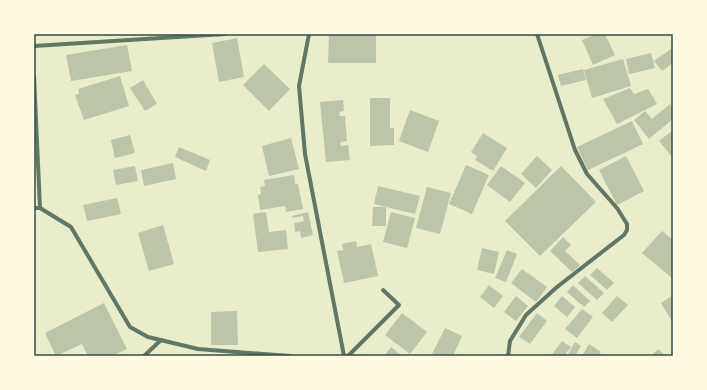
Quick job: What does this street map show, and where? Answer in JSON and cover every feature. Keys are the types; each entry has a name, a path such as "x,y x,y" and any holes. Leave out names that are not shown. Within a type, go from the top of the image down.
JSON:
{"street":[{"path":"34,46 225,34"},
{"path":"310,34 299,86 305,154 344,356"},
{"path":"508,356 510,341 526,315 557,286 624,235 627,230 627,224 617,208 587,174 575,150 537,34"},
{"path":"34,76 40,208"},
{"path":"34,208 40,208 71,227 130,327 148,337 198,349 290,356"},
{"path":"348,356 399,305 383,290"},
{"path":"144,356 161,340"}],"building":[{"path":"329,34 376,34 376,63 328,63"},
{"path":"597,34 605,34 615,55 593,65 582,40"},
{"path":"237,38 244,77 219,82 212,43"},
{"path":"127,45 132,71 71,81 66,55"},
{"path":"671,49 673,52 673,63 662,71 654,61"},
{"path":"651,53 655,68 629,74 626,59"},
{"path":"623,59 631,86 592,98 584,70"},
{"path":"264,64 290,89 269,111 243,85"},
{"path":"583,69 586,80 561,86 558,75"},
{"path":"120,76 129,106 84,120 75,95 79,94 78,89"},
{"path":"143,80 157,104 145,111 130,88"},
{"path":"630,88 634,94 648,89 657,104 617,124 603,99"},
{"path":"370,98 390,98 390,128 394,128 394,145 370,146"},
{"path":"343,100 344,111 339,112 340,116 345,116 347,141 340,142 341,146 348,145 350,160 326,162 320,102"},
{"path":"670,104 673,107 673,119 649,139 634,120 645,111 652,119"},
{"path":"410,110 439,121 428,152 399,141"},
{"path":"632,121 643,144 588,170 577,147"},
{"path":"673,130 673,158 659,141"},
{"path":"483,133 507,148 493,171 475,160 477,156 471,152"},
{"path":"130,135 135,153 115,158 111,140"},
{"path":"291,138 299,169 269,176 262,146"},
{"path":"179,147 210,160 206,171 175,157"},
{"path":"537,156 552,170 536,188 521,174"},
{"path":"626,156 644,191 617,205 599,170"},
{"path":"173,163 176,179 144,186 141,170"},
{"path":"466,165 489,175 472,214 449,204"},
{"path":"135,166 138,181 116,185 113,170"},
{"path":"501,166 525,183 510,202 487,185"},
{"path":"561,166 596,202 540,256 505,221"},
{"path":"294,175 295,184 298,184 303,209 286,212 285,206 260,210 258,195 261,194 260,187 265,186 264,180"},
{"path":"378,186 420,196 415,214 374,204"},
{"path":"427,187 451,193 440,234 416,228"},
{"path":"117,198 121,214 87,221 83,205"},
{"path":"373,207 386,207 386,226 372,226"},
{"path":"266,212 269,232 286,230 288,249 258,252 253,214"},
{"path":"308,212 313,235 301,238 300,231 295,232 294,223 304,221 303,216 292,218 292,216"},
{"path":"391,212 415,218 407,248 383,242"},
{"path":"163,225 174,264 149,271 138,233"},
{"path":"662,231 673,240 672,278 642,253"},
{"path":"563,237 571,245 565,251 580,265 572,272 550,251"},
{"path":"356,241 357,247 371,244 378,276 344,283 337,251 343,250 342,244"},
{"path":"482,248 499,252 494,274 477,270"},
{"path":"507,250 517,254 506,282 495,278"},
{"path":"597,268 614,283 607,290 590,275"},
{"path":"522,269 547,287 536,302 511,283"},
{"path":"585,276 604,293 597,300 578,283"},
{"path":"489,285 503,296 494,308 480,297"},
{"path":"573,285 590,301 584,307 567,292"},
{"path":"673,295 673,323 661,303"},
{"path":"516,296 528,306 516,321 504,312"},
{"path":"562,296 575,307 567,317 554,306"},
{"path":"617,296 628,305 612,322 602,313"},
{"path":"104,303 127,349 112,356 88,356 82,344 56,356 45,333"},
{"path":"582,309 593,317 577,338 565,329"},
{"path":"237,311 238,345 211,345 211,312"},
{"path":"402,313 427,332 410,354 385,335"},
{"path":"537,313 547,321 530,344 519,337"},
{"path":"445,328 462,336 453,356 436,356 432,354"},
{"path":"562,341 571,347 564,356 551,356"},
{"path":"575,342 581,346 575,356 567,356"},
{"path":"589,344 601,352 598,356 582,356"},
{"path":"391,347 402,356 384,356"},
{"path":"658,349 666,356 651,356"}]}
